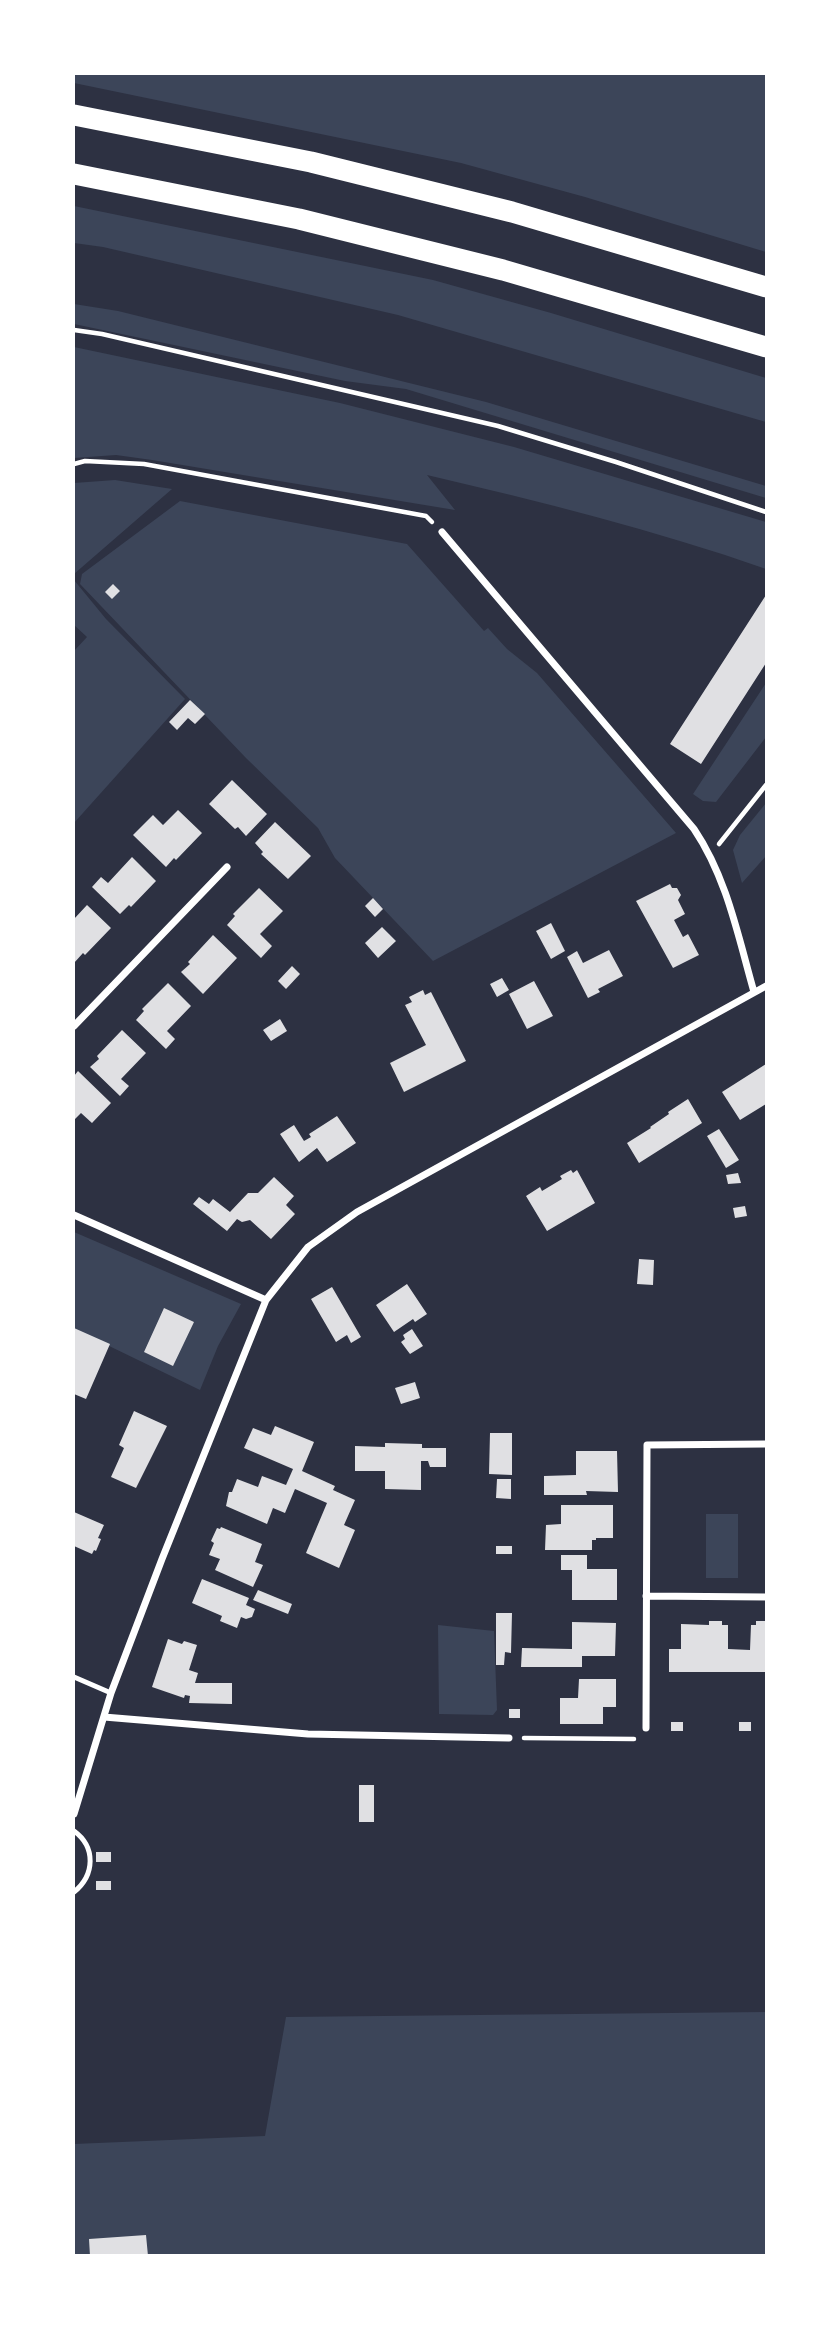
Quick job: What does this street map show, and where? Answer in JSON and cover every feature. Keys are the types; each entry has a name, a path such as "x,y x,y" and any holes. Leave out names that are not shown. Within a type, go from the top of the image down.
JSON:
{"highway":[{"path":"74,115 312,162 512,212 766,287"},
{"path":"74,174 299,219 476,263 766,347"}],"street":[{"path":"442,532 694,829 711,854 723,882 754,992"},
{"path":"74,1026 227,867"},
{"path":"74,1814 111,1693 267,1300 308,1247 357,1212 766,986"},
{"path":"74,1215 267,1300"},
{"path":"646,1728 647,1445 766,1444"},
{"path":"646,1596 766,1597"},
{"path":"104,1717 308,1734 509,1738"}],"lane":[{"path":"74,1678 111,1693"},
{"path":"74,1831 84,1839 90,1853 90,1869 85,1881 74,1892"}],"path":[{"path":"74,330 103,334 498,426 616,461 766,512"},
{"path":"74,464 85,461 144,464 412,513 426,516 442,532"},
{"path":"711,854 766,785"},
{"path":"509,1738 647,1739 646,1728"}],"shaded area":[{"path":"74,74 766,74 766,252 461,163 74,83"},
{"path":"74,206 433,280 766,378 766,422 398,315 103,247 74,243"},
{"path":"74,304 118,311 486,402 766,486 766,498 406,389 345,381 74,324"},
{"path":"74,347 340,403 514,447 766,522 766,569 598,517 427,475 455,510 116,455 74,458"},
{"path":"115,480 172,489 74,574 74,483"},
{"path":"180,501 407,544 484,631 488,628 507,649 537,673 676,833 433,961 335,858 318,828 246,758 80,584 82,574"},
{"path":"74,580 106,619 185,699 74,823 74,651 87,637 74,625"},
{"path":"766,683 766,737 716,802 703,801 693,794"},
{"path":"766,803 766,856 742,883 733,850 740,835"},
{"path":"74,1232 241,1304 218,1346 200,1390 74,1329"},
{"path":"706,1514 738,1514 738,1578 706,1578"},
{"path":"438,1625 494,1631 497,1710 493,1715 439,1714"},
{"path":"766,2012 766,2255 74,2255 74,2144 265,2136 286,2017"}],"building":[{"path":"113,584 120,591 112,599 105,592"},
{"path":"766,595 766,663 701,764 670,744"},
{"path":"190,700 205,714 195,724 188,718 177,730 169,722"},
{"path":"232,780 267,814 246,836 209,804"},
{"path":"178,810 202,833 166,867 133,835 153,815 163,825"},
{"path":"275,822 311,856 288,879 261,854 263,852 255,843"},
{"path":"132,857 156,881 131,907 129,905 120,914 92,887 101,877 108,883"},
{"path":"670,884 672,888 677,888 681,895 678,900 685,914 674,920 683,937 688,934 699,955 673,968 636,901"},
{"path":"259,888 283,911 260,934 272,946 261,958 227,925 235,916 233,914"},
{"path":"373,898 383,909 375,917 365,906"},
{"path":"87,905 111,928 74,963 74,919"},
{"path":"551,923 565,951 551,959 536,931"},
{"path":"382,927 396,941 378,958 365,943"},
{"path":"213,935 237,958 203,994 181,972"},
{"path":"609,950 623,976 598,989 600,992 588,998 567,957 577,951 583,963"},
{"path":"292,966 300,974 286,989 278,981"},
{"path":"502,978 509,990 497,997 490,984"},
{"path":"534,981 553,1016 527,1029 509,994"},
{"path":"168,983 191,1006 167,1031 175,1039 166,1049 136,1020 144,1011 142,1009"},
{"path":"423,990 425,995 431,992 466,1061 404,1092 390,1063 426,1045 405,1005 412,1002 409,997"},
{"path":"280,1019 287,1031 271,1041 263,1030"},
{"path":"122,1030 146,1053 121,1079 129,1086 120,1096 90,1067"},
{"path":"766,1064 766,1104 740,1120 722,1092"},
{"path":"78,1071 111,1103 92,1123 81,1113 74,1120 74,1076"},
{"path":"688,1099 702,1123 639,1163 627,1143"},
{"path":"337,1116 356,1143 327,1162 317,1148 299,1162 280,1134 294,1125 304,1141 311,1137 309,1134"},
{"path":"719,1129 739,1160 726,1168 707,1136"},
{"path":"571,1170 573,1173 577,1170 595,1203 547,1231 526,1196 540,1187 542,1191"},
{"path":"738,1173 741,1183 728,1184 726,1175"},
{"path":"274,1177 294,1196 286,1205 295,1214 271,1239 250,1220 242,1222 237,1219 227,1231 193,1204 199,1197 209,1204 213,1199 230,1212 248,1193 258,1193"},
{"path":"745,1206 747,1216 735,1218 733,1208"},
{"path":"639,1259 654,1260 653,1285 637,1284"},
{"path":"407,1284 427,1314 415,1322 413,1319 394,1332 376,1305"},
{"path":"332,1287 361,1337 351,1343 347,1335 336,1342 311,1299"},
{"path":"164,1308 194,1322 173,1366 144,1352"},
{"path":"74,1328 110,1344 86,1399 74,1394"},
{"path":"412,1329 423,1346 410,1354 401,1342 405,1339 403,1335"},
{"path":"415,1382 420,1398 401,1404 395,1388"},
{"path":"134,1411 167,1426 136,1488 111,1477 124,1448 119,1445"},
{"path":"275,1426 314,1442 302,1471 335,1486 333,1490 355,1500 344,1525 355,1530 339,1568 306,1553 327,1503 295,1489 285,1513 273,1508 267,1524 226,1506 229,1492 232,1492 237,1479 258,1487 262,1476 286,1485 293,1469 244,1448 253,1428 271,1435"},
{"path":"490,1433 512,1433 512,1475 489,1474"},
{"path":"385,1443 446,1448 446,1467 430,1467 428,1461 421,1461 421,1490 385,1489 385,1471 355,1471 355,1446 385,1447"},
{"path":"576,1451 617,1451 618,1492 586,1491 587,1495 544,1495 544,1476 576,1475"},
{"path":"497,1479 511,1479 511,1499 496,1498"},
{"path":"561,1505 613,1505 613,1538 592,1540 592,1550 545,1550 546,1525 561,1524"},
{"path":"74,1512 104,1525 98,1538 101,1539 92,1554 74,1546"},
{"path":"221,1527 262,1544 255,1562 263,1565 253,1587 215,1570 220,1559 209,1555 214,1543 211,1541 217,1528"},
{"path":"496,1546 512,1546 512,1554 496,1554"},
{"path":"561,1555 587,1555 587,1569 617,1569 617,1600 572,1600 572,1570 561,1570"},
{"path":"202,1579 249,1598 246,1605 255,1609 252,1617 241,1617 237,1628 220,1621 222,1616 192,1603"},
{"path":"258,1590 292,1604 288,1614 253,1600"},
{"path":"496,1613 512,1613 511,1653 505,1652 504,1665 496,1665"},
{"path":"709,1621 722,1621 722,1625 728,1625 728,1649 750,1650 751,1625 756,1625 756,1621 766,1621 766,1672 669,1672 669,1649 681,1649 681,1624 709,1625"},
{"path":"572,1622 616,1623 615,1656 582,1656 582,1667 521,1667 522,1648 572,1649"},
{"path":"168,1639 197,1645 189,1670 198,1673 195,1683 232,1683 232,1704 189,1703 190,1696 185,1695 184,1698 152,1687"},
{"path":"579,1679 616,1679 616,1707 603,1707 603,1724 560,1724 560,1698 578,1698"},
{"path":"509,1709 520,1709 520,1718 509,1718"},
{"path":"671,1722 683,1722 683,1731 671,1731"},
{"path":"739,1722 751,1722 751,1731 739,1731"},
{"path":"359,1785 374,1785 374,1822 359,1822"},
{"path":"96,1852 111,1852 111,1862 96,1862"},
{"path":"96,1881 111,1881 111,1890 96,1890"},
{"path":"146,2235 148,2256 90,2256 89,2239"}]}
